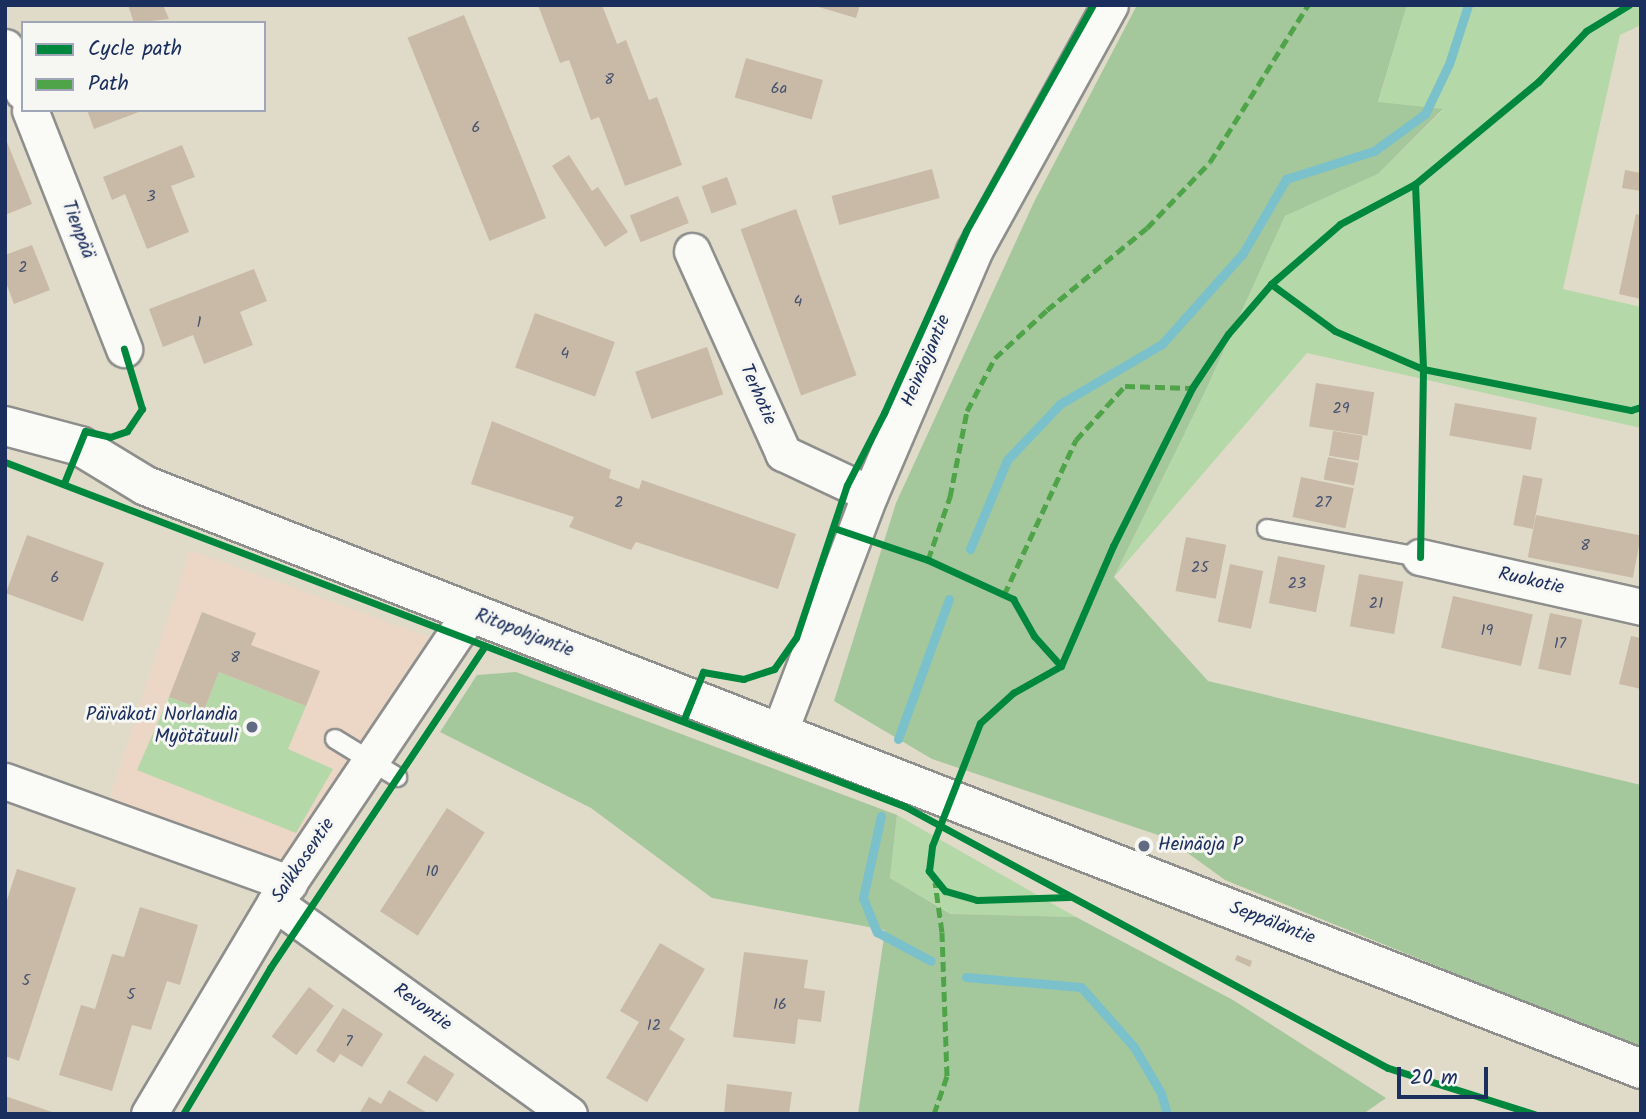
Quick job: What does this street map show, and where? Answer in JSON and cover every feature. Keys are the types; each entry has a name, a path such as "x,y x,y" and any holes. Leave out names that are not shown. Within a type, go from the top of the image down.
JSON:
{"main road":[{"name":"Ritopohjantie","path":"5,426 79,446 146,486"},
{"name":"Ritopohjantie","path":"5,434 69,469 146,486 903,781"},
{"name":"Seppäläntie","path":"903,781 1641,1069"}],"street":[{"name":"Heinäojantie","path":"779,733 870,494 974,251 1110,5"},
{"path":"5,47 21,87"},
{"name":"Tienpää","path":"31,112 124,349"},
{"name":"Terhotie","path":"692,251 783,453 870,494"},
{"name":"Ruokotie","path":"1420,558 1641,607"},
{"name":"Saikkosentie","path":"149,1114 282,893 384,770 469,614"},
{"name":"Revontie","path":"5,781 282,893 569,1114"}],"lane":[{"path":"1267,529 1420,558"},
{"path":"335,739 384,770"}],"shaded area":[{"name":"Päiväkoti Norlandia Myötätuuli","path":"190,550 429,637 274,878 104,817"}],"green space":[{"path":"1137,5 1407,5 1378,102 1443,109 1378,174 1285,216 1204,394 1114,577 1208,681 1641,785 1641,1049 1225,880 1167,838 932,759 834,701 896,503 1034,202"},
{"path":"1407,5 1641,5 1641,25 1620,35 1563,289 1641,307 1641,428 1307,353 1114,577 1204,394 1285,216 1378,174 1443,110 1378,103"},
{"path":"219,672 306,706 288,749 333,769 296,833 137,770 169,697 204,710"},
{"path":"516,672 897,815 890,878 951,914 1076,917 1233,1000 1386,1098 1363,1114 858,1114 885,930 712,898 591,808 440,732 477,675"},
{"path":"897,815 1076,917 952,914 890,878"}],"building":[{"path":"128,5 163,5 169,19 152,21 133,21"},
{"path":"538,5 602,5 617,44 626,40 649,100 657,97 682,165 625,186 599,117 591,120 569,60 560,63"},
{"path":"812,5 860,5 856,18"},
{"path":"464,15 546,218 489,241 407,38"},
{"path":"746,58 823,80 812,119 735,97"},
{"path":"88,112 139,112 94,129"},
{"path":"5,137 32,204 5,215"},
{"path":"182,145 195,177 171,186 189,232 147,249 125,194 112,200 103,177"},
{"path":"569,155 592,191 598,187 628,232 605,247 552,166"},
{"path":"932,169 940,198 839,225 832,196"},
{"path":"1625,170 1641,173 1641,191 1622,188"},
{"path":"727,177 737,204 712,213 702,186"},
{"path":"678,196 689,223 641,242 630,215"},
{"path":"796,209 857,375 801,396 741,229"},
{"path":"1636,214 1641,215 1641,299 1619,294"},
{"path":"32,245 50,290 14,304 5,280 5,255"},
{"path":"254,269 267,301 240,312 253,345 204,364 193,335 163,347 149,309"},
{"path":"535,313 615,342 595,397 515,368"},
{"path":"707,347 723,394 651,419 635,372"},
{"path":"1316,383 1374,392 1367,436 1309,426"},
{"path":"1455,403 1537,417 1531,450 1449,435"},
{"path":"492,421 611,470 609,478 639,489 642,480 796,534 778,589 636,542 631,550 569,527 574,517 471,484"},
{"path":"1333,431 1363,436 1359,460 1329,456"},
{"path":"1328,457 1358,463 1354,485 1324,480"},
{"path":"1523,475 1543,479 1533,529 1513,525"},
{"path":"1301,477 1354,488 1345,528 1292,517"},
{"path":"1536,515 1641,535 1633,578 1528,557"},
{"path":"27,535 104,563 83,621 6,593"},
{"path":"1186,537 1226,545 1216,599 1176,591"},
{"path":"1278,556 1325,565 1316,612 1269,603"},
{"path":"1230,564 1263,571 1251,629 1218,622"},
{"path":"1359,574 1403,582 1394,634 1350,626"},
{"path":"1453,596 1533,614 1521,666 1441,648"},
{"path":"202,612 256,633 251,645 320,671 306,706 219,672 204,710 169,697"},
{"path":"1550,613 1582,620 1570,676 1538,669"},
{"path":"1631,636 1641,638 1641,689 1619,684"},
{"path":"447,808 485,833 418,936 380,911"},
{"path":"17,869 76,888 19,1061 5,1056 5,906"},
{"path":"140,907 198,925 180,985 167,981 151,1030 132,1025 112,1091 59,1075 81,1005 95,1009 112,954 124,957"},
{"path":"660,943 705,969 669,1029 685,1039 647,1102 606,1078 639,1022 620,1011"},
{"path":"744,952 808,960 804,988 825,991 821,1022 798,1019 795,1044 733,1037"},
{"path":"1237,955 1252,961 1250,967 1235,960"},
{"path":"309,987 334,1006 296,1055 272,1037"},
{"path":"343,1008 383,1034 362,1067 340,1054 334,1063 316,1051"},
{"path":"424,1055 455,1074 437,1102 407,1083"},
{"path":"727,1084 792,1092 789,1114 724,1114"},
{"path":"389,1090 429,1114 359,1114 369,1097 381,1104"},
{"path":"5,1096 55,1113 55,1114 5,1114"}],"waterway":[{"path":"970,549 1007,460 1060,404 1162,344 1243,253 1286,179 1374,151 1425,114 1449,64 1468,5"},
{"path":"898,739 949,599"},
{"path":"881,816 863,898 877,932 931,961"},
{"path":"966,977 1081,987 1134,1047 1161,1093 1167,1114"}],"marked path":[{"path":"928,560 950,497 967,411 995,358 1047,310 1147,228 1210,162 1308,5"},
{"path":"1004,595 1076,440 1125,386 1192,388"},
{"path":"934,1114 947,1076 942,932 935,882"}],"cycle path":[{"path":"684,719 703,672 743,679 774,669 796,638 847,485 884,413 966,231 1093,5"},
{"path":"1069,897 977,900 945,891 929,871 932,846 980,723 1013,693 1061,666 1113,546 1192,388 1228,334 1271,284 1340,224 1415,184 1538,82 1586,31 1629,5"},
{"path":"1415,184 1423,369 1420,557"},
{"path":"1271,284 1335,331 1423,369 1631,410 1641,407"},
{"path":"64,483 85,431 110,437 127,431 142,409 124,349"},
{"path":"5,462 904,806 1388,1068 1534,1114"},
{"path":"834,528 928,560 1013,599 1034,636 1061,666"},
{"path":"183,1114 270,968 485,646"}],"place":[{"name":"Päiväkoti Norlandia Myötätuuli","path":"252,727"},
{"name":"Heinäoja P","path":"1144,846"}]}
